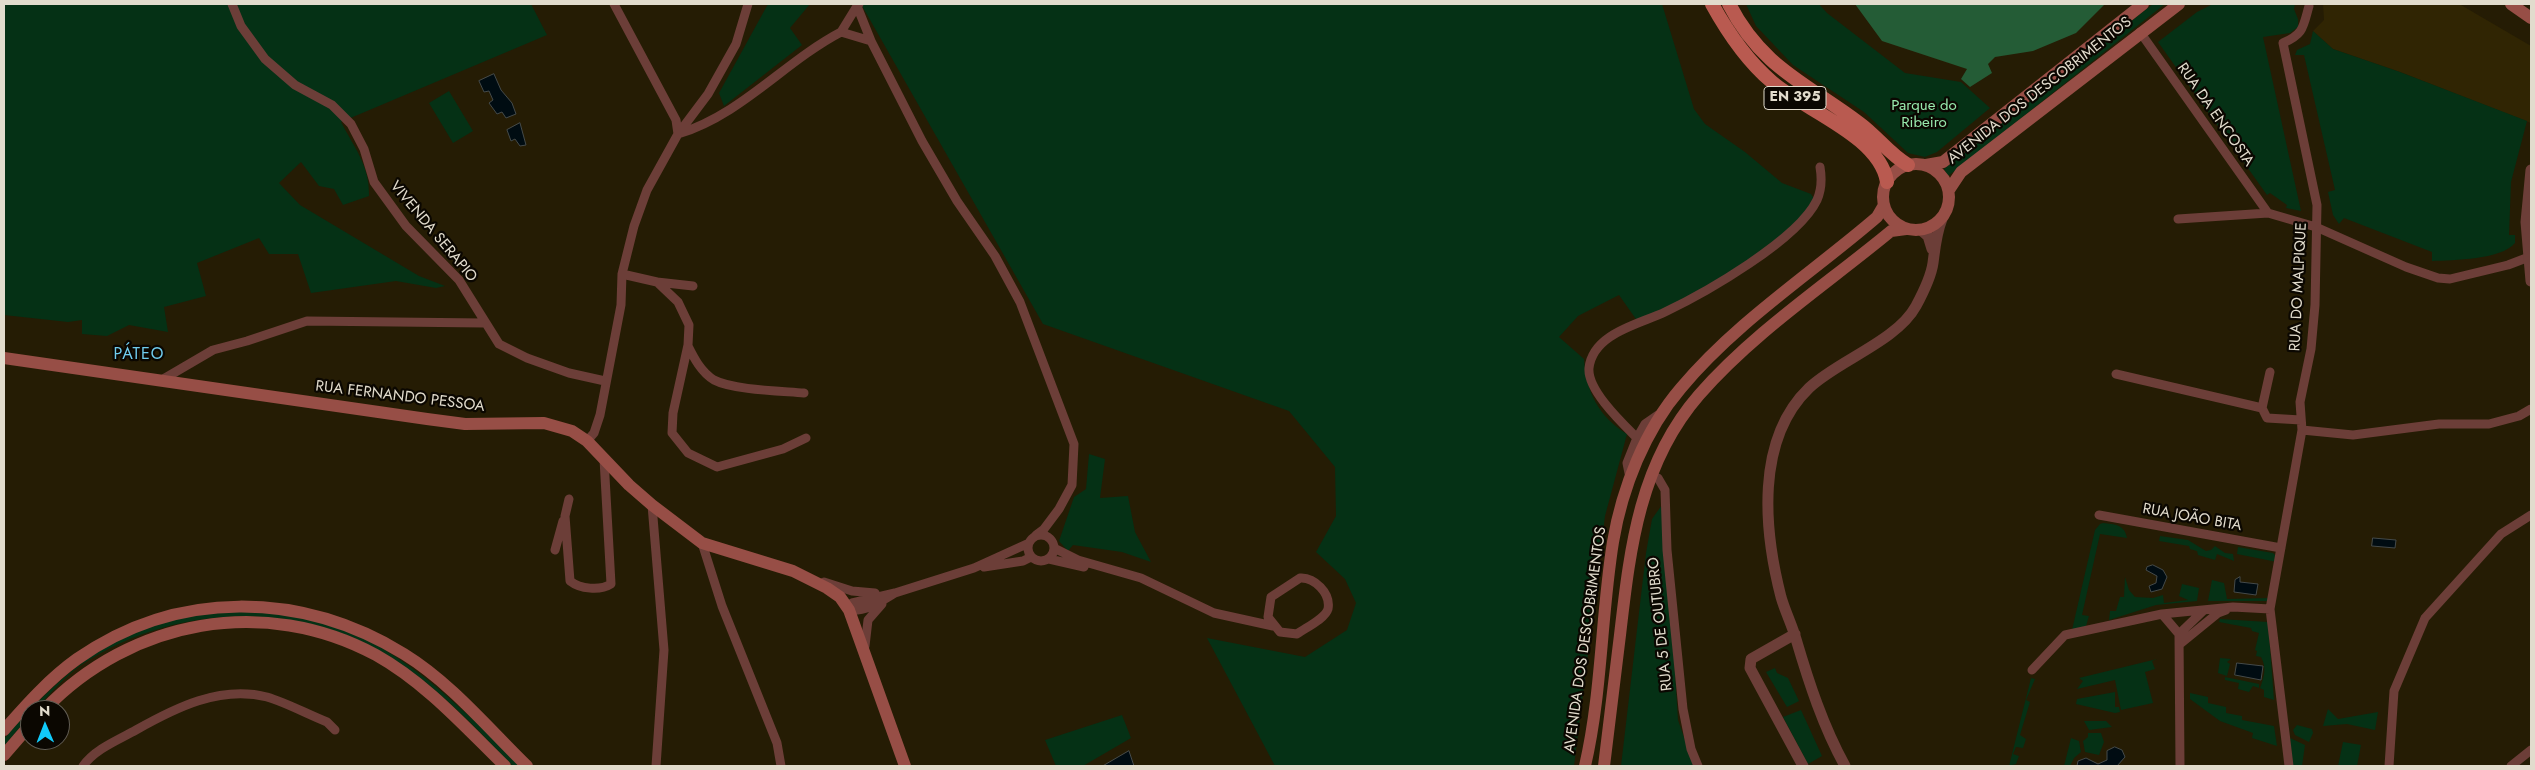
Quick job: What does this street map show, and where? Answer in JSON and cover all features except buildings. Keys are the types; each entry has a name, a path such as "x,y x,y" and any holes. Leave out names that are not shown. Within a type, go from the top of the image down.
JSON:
{"main road":[{"name":"EN 395","path":"1712,4 1730,35 1754,64 1773,83 1864,145 1885,170 1887,182"},
{"name":"EN 395","path":"1729,4 1753,41 1783,72 1861,124 1893,156 1908,165"},
{"name":"AVENIDA DOS DESCOBRIMENTOS","path":"1926,165 1943,162 2143,4"},
{"name":"AVENIDA DOS DESCOBRIMENTOS","path":"1949,190 1961,172 2140,32 2180,4"},
{"path":"2511,4 2531,18"},
{"path":"1908,165 1926,165 1941,174 1949,190 1949,206 1942,219 1929,228 1921,230 1906,229 1892,220 1884,205 1883,197 1887,182 1896,171 1908,165"},
{"name":"AVENIDA DOS DESCOBRIMENTOS","path":"1585,766 1594,712 1613,540 1630,480 1639,456 1680,388 1732,336 1877,217 1884,205"},
{"name":"AVENIDA DOS DESCOBRIMENTOS","path":"1604,766 1632,540 1654,469 1677,424 1698,395 1740,352 1891,231 1906,229"},
{"name":"RUA FERNANDO PESSOA","path":"4,358 465,424 544,423 572,431 587,441 652,505 702,543 793,571 827,588 840,597 849,610 891,728"},
{"path":"4,730 42,688 76,659 108,640 148,622 192,610 233,606 281,608 325,617 366,632 406,656 467,705 527,766"},
{"path":"55,700 79,678 105,660 139,642 174,631 205,625 251,622 289,625 337,637 385,661 415,681 505,766"},
{"path":"891,728 905,766"},
{"path":"891,728 914,766"},
{"path":"4,755 20,737"}],"street":[{"name":"VIVENDA SERAPIO","path":"232,4 241,26 265,59 295,85 332,105 350,124 364,149 374,182 406,226 459,280 484,323 499,344 527,358 569,373 605,381"},
{"path":"614,4 676,120 678,134"},
{"path":"587,441 594,433 600,415 621,304 622,274 634,226 647,190 678,134 708,94 736,44 748,4"},
{"path":"678,134 699,128 729,112 821,43 841,32 858,5"},
{"path":"849,610 852,603 895,593 974,568 1029,542 1044,529 1059,509 1072,485 1074,444 1020,302 995,256 957,201 922,141 872,41 858,5"},
{"name":"RUA DO MALPIQUE","path":"2289,766 2270,610 2302,430 2300,402 2311,349 2315,305 2316,194 2284,43 2296,38 2303,31 2309,6"},
{"path":"841,32 872,41"},
{"name":"RUA DA ENCOSTA","path":"2140,32 2268,213"},
{"path":"1637,438 1597,393 1590,380 1589,368 1592,357 1610,335 1664,313 1760,256 1786,236 1816,202 1822,178 1820,167"},
{"path":"2531,170 2526,222 2531,281"},
{"path":"2178,219 2268,213 2316,227 2406,267 2438,278 2450,279 2508,265 2529,257"},
{"path":"1933,250 1942,219"},
{"path":"1845,766 1808,680 1795,634 1781,598 1772,551 1768,513 1771,465 1780,434 1792,409 1809,388 1898,326 1915,308 1933,264 1933,250 1930,239 1921,230"},
{"path":"622,274 656,282 693,286"},
{"path":"656,282 678,302 689,325 688,345 673,413 672,433 688,453 717,467 783,449 806,438"},
{"path":"159,381 213,350 308,321 484,323"},
{"path":"688,345 696,363 714,380 746,388 804,393"},
{"path":"2270,372 2262,408 2268,418 2301,420"},
{"path":"2116,374 2262,408"},
{"path":"2302,430 2353,435 2439,424 2489,424 2519,416 2531,409"},
{"path":"1630,480 1627,463 1637,438 1645,424 1665,411"},
{"path":"565,516 570,581 576,586 605,588 611,584 604,459"},
{"name":"RUA 5 DE OUTUBRO","path":"1658,478 1665,490 1667,550 1683,709 1691,749 1698,766"},
{"path":"555,550 569,499"},
{"path":"652,505 664,650 656,766"},
{"path":"1049,559 1054,546 1052,533 1059,509"},
{"name":"RUA JOÃO BITA","path":"2098,515 2281,548"},
{"path":"2389,766 2394,691 2425,618 2501,534 2531,515"},
{"path":"1036,536 1049,537 1054,546 1078,560 1141,578 1214,613 1273,626"},
{"path":"1029,542 1028,550 1031,557 1038,561 1049,559 1141,578"},
{"path":"702,543 722,606 777,743 781,766"},
{"path":"974,568 1023,561 1031,557"},
{"path":"793,571 852,591 872,594 895,593"},
{"path":"1300,578 1310,578 1316,582 1327,600 1328,609 1324,615 1297,634 1280,632 1273,626 1268,617 1268,605 1271,597 1300,578"},
{"path":"866,660 865,637 868,620 895,593"},
{"path":"1247,619 1268,605"},
{"path":"2032,670 2065,636 2162,614 2233,607 2270,610"},
{"path":"2180,644 2218,613 2233,607"},
{"path":"2179,634 2204,610"},
{"path":"2162,614 2179,634 2180,766"},
{"path":"1795,634 1751,659 1750,668 1802,766"},
{"path":"83,766 97,752 153,720 204,698 245,694 265,697 327,722 335,730"},
{"path":"2511,766 2531,750"}],"shaded area":[{"path":"2323,4 2461,5 2531,46 2531,123 2400,72 2333,49 2313,31 2324,20"},
{"path":"494,74 501,90 512,103 516,114 506,118 502,112 497,114 489,103 493,100 489,91 484,92 479,81"},
{"path":"520,123 526,145 520,146 515,139 511,141 507,130"},
{"path":"2373,538 2396,540 2395,548 2372,546"},
{"path":"2153,565 2163,570 2167,577 2162,589 2151,592 2149,586 2156,583 2157,576 2146,570 2147,567"},
{"path":"2240,577 2240,582 2258,584 2256,595 2234,592 2235,580"},
{"path":"2237,663 2263,666 2261,680 2235,675"},
{"path":"2115,747 2122,750 2125,757 2117,766 2077,766 2078,761 2086,758 2098,764 2107,760 2107,751"},
{"path":"1129,751 1134,766 1103,766"}],"green space":[{"path":"4,4 531,4 547,35 341,122 364,166 369,185 369,196 343,205 334,189 319,186 301,162 279,183 300,205 419,276 445,286 436,288 396,281 311,293 298,254 269,254 259,238 197,263 206,296 164,307 168,332 129,325 107,336 82,334 82,320 68,322 4,315"},
{"path":"768,4 810,4 790,28 802,45 724,106 719,93"},
{"path":"861,4 1662,4 1694,109 1705,124 1745,152 1782,183 1811,194 1816,202 1786,236 1701,292 1638,322 1619,295 1578,316 1559,337 1584,359 1591,393 1602,412 1627,434 1605,516 1574,766 1275,766 1207,638 1305,657 1347,630 1356,603 1345,579 1316,552 1336,516 1335,467 1289,411 1043,324"},
{"name":"Parque do Ribeiro","path":"1746,4 1819,4 1827,13 1905,73 1961,82 1990,108 1937,152 1925,157 1908,153 1864,112 1793,65 1756,26"},
{"path":"1855,4 2105,4 2076,33 2033,51 1995,57 1988,64 1992,73 1970,87 1961,79 1967,69 1882,41"},
{"path":"2153,4 2165,4 1948,176 1944,169"},
{"path":"2213,4 2295,4 2294,9 2298,19 2298,27 2290,33 2263,37 2301,211 2286,208 2287,205 2270,193 2267,195 2158,42 2197,12"},
{"path":"2313,31 2333,49 2400,72 2527,121 2511,182 2509,235 2515,235 2515,243 2508,249 2488,256 2432,261 2432,252 2344,218 2339,224 2333,215 2328,192 2335,190 2304,55 2295,55 2297,50 2310,44"},
{"path":"449,91 473,131 453,143 429,103"},
{"path":"1089,454 1105,459 1100,498 1128,496 1135,532 1151,562 1122,552 1073,545 1068,551 1059,541 1074,497 1086,489"},
{"path":"1664,502 1678,720 1694,766 1621,766 1646,553 1652,519"},
{"path":"2103,523 2122,528 2127,538 2100,534 2082,615 2089,616 2086,626 2072,630 2095,530"},
{"path":"2160,536 2188,540 2206,551 2211,550 2215,546 2225,553 2233,554 2234,561 2217,554 2215,560 2198,555 2197,551 2190,549 2189,546 2159,541"},
{"path":"2238,547 2273,553 2278,558 2277,562 2237,554"},
{"path":"2125,577 2129,590 2135,597 2153,598 2163,595 2164,603 2188,600 2179,596 2182,584 2199,588 2197,601 2156,605 2109,620 2110,611 2116,611 2120,597 2124,597"},
{"path":"2212,580 2224,583 2227,599 2270,598 2271,601 2208,601"},
{"path":"246,611 284,613 320,621 353,633 385,650 442,692 520,766 513,766 441,695 392,658 356,639 318,626 278,618 238,616 197,620 158,629 120,643 84,663 45,700 40,700 84,662 121,638 142,629 180,618 207,614"},
{"path":"2220,619 2268,622 2274,700 2264,697 2264,690 2260,688 2264,669 2263,661 2261,657 2256,656 2257,651 2255,650 2259,633 2252,631 2251,628 2219,622"},
{"path":"2220,658 2231,659 2227,662 2230,664 2227,676 2218,673"},
{"path":"2157,659 2152,661 2155,669 2145,672 2153,703 2121,710 2115,680 2077,689 2083,681 2079,678"},
{"path":"1775,668 1777,673 1788,678 1799,701 1787,707 1766,672"},
{"path":"2225,677 2259,684 2259,688 2253,686 2249,692 2238,689 2239,683 2225,680"},
{"path":"2031,678 2035,679 2026,700 2030,702 2020,735 2026,739 2023,748 2016,747 2013,754 2019,756 2016,764 2009,766"},
{"path":"2115,692 2115,707 2119,707 2120,712 2115,713 2076,704 2077,699"},
{"path":"2190,693 2208,697 2208,703 2226,707 2226,713 2242,716 2242,720 2274,726 2277,746 2252,738 2253,733 2220,721 2190,699"},
{"path":"2328,709 2338,719 2378,712 2375,730 2347,724 2323,726"},
{"path":"1801,710 1822,756 1808,764 1783,717"},
{"path":"1122,715 1131,738 1083,766 1056,766 1045,740"},
{"path":"20,721 20,727 4,746 4,739"},
{"path":"2084,721 2106,721 2112,727 2089,730"},
{"path":"2297,725 2312,729 2313,733 2309,742 2295,735 2293,730"},
{"path":"2088,733 2101,733 2104,742 2099,755 2085,752 2083,741 2088,737"},
{"path":"2071,738 2079,741 2081,752 2074,758 2070,766 2064,766"},
{"path":"2290,738 2305,745 2302,766 2293,766"},
{"path":"2343,742 2361,745 2357,766 2338,766"}],"district":[{"name":"PÁTEO","path":"139,355"}]}
